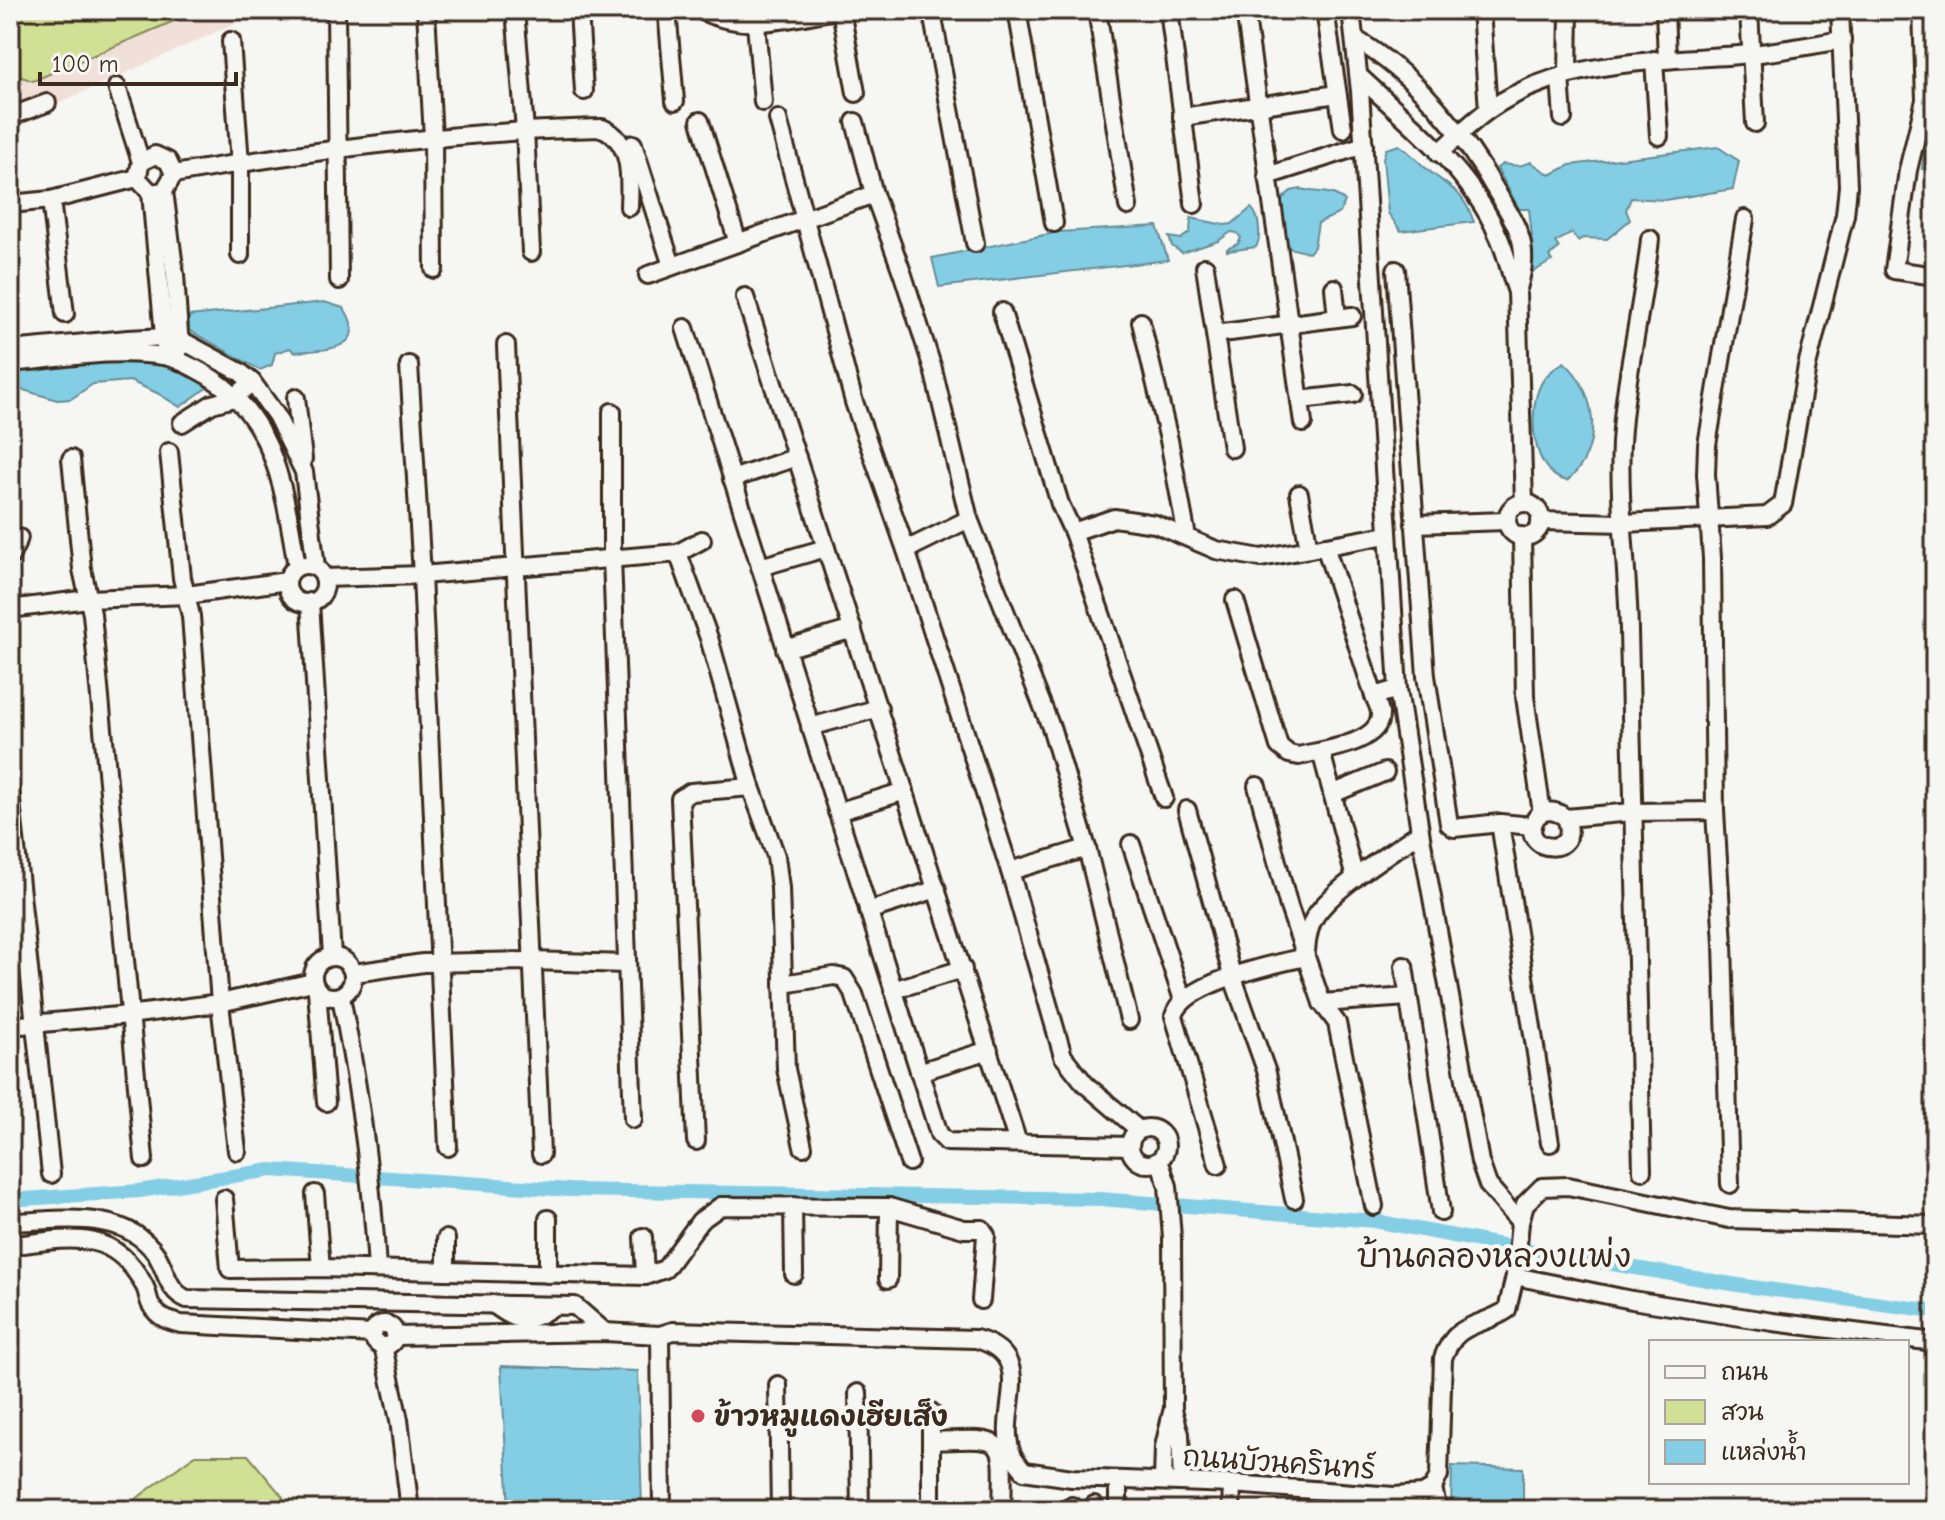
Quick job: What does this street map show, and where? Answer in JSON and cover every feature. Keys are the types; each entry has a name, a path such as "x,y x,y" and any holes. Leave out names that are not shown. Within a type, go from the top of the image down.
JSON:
{"street":[{"path":"336,10 339,280"},
{"path":"426,10 433,138 434,269"},
{"path":"515,10 531,252"},
{"path":"579,10 584,91"},
{"path":"667,10 675,101"},
{"path":"700,10 719,20 756,24 839,10 856,93"},
{"path":"1017,10 1054,223"},
{"path":"1097,10 1128,206"},
{"path":"1169,10 1194,204"},
{"path":"1245,10 1303,423"},
{"path":"1325,10 1343,129"},
{"path":"1351,10 1364,145 1398,689 1420,832 1480,1162 1488,1185 1520,1230"},
{"path":"1481,10 1488,110"},
{"path":"1563,118 1569,10"},
{"path":"1659,136 1660,59 1665,10"},
{"path":"1749,10 1755,123"},
{"path":"1540,521 1624,523 1767,516 1783,504 1807,366 1845,215 1848,186 1840,10"},
{"path":"1922,10 1925,100 1908,170 1894,270 1935,276"},
{"path":"933,11 975,243"},
{"path":"756,24 763,102"},
{"path":"1355,39 1383,56 1411,82 1476,155 1521,241 1524,266 1517,292"},
{"path":"1439,153 1488,110 1532,87 1564,75 1660,59 1751,53 1842,40"},
{"path":"231,41 240,163 240,255"},
{"path":"1359,76 1439,153 1476,194 1498,234 1517,292 1524,503"},
{"path":"117,87 139,170 158,192 173,339 172,358"},
{"path":"1182,117 1337,94"},
{"path":"10,112 17,114 47,103"},
{"path":"778,119 854,402 906,550 1010,871 1063,1056 1085,1084 1139,1130"},
{"path":"700,121 738,243"},
{"path":"855,122 874,194 933,369 969,519 1052,730 1087,848 1129,1020"},
{"path":"158,192 174,174 240,163 433,138 525,130 602,128 620,142 631,169 629,207"},
{"path":"633,144 672,266"},
{"path":"1267,176 1364,145"},
{"path":"10,204 51,200 139,170 155,155 168,161 174,174"},
{"path":"648,275 874,194"},
{"path":"51,200 65,314"},
{"path":"1730,1184 1723,944 1715,811 1712,558 1707,519 1707,445 1745,219"},
{"path":"1642,1171 1629,611 1621,443 1628,372 1644,295 1650,239"},
{"path":"1205,267 1232,448"},
{"path":"1396,270 1426,676 1449,824 1454,828 1538,820 1549,811 1558,812 1566,818 1568,837 1553,848 1536,840 1538,820 1525,697 1522,536"},
{"path":"1215,334 1345,317 1334,288"},
{"path":"745,297 1018,1143"},
{"path":"1002,312 1060,504 1073,532 1164,798"},
{"path":"1141,322 1169,440 1187,537"},
{"path":"685,328 943,1140 1130,1146"},
{"path":"10,350 173,339 240,372 252,382 276,415 304,472"},
{"path":"506,345 541,1154"},
{"path":"10,363 123,353 172,358 219,381 261,429 284,485 293,598 310,602 321,596 320,572 296,398"},
{"path":"409,365 422,575 448,1147"},
{"path":"182,423 212,404 234,398 252,382"},
{"path":"1300,400 1353,394"},
{"path":"612,412 612,558 633,1119"},
{"path":"261,429 276,415"},
{"path":"169,452 182,578 191,616 220,1003 237,1151"},
{"path":"732,479 797,457"},
{"path":"71,459 82,569 92,614 144,1159"},
{"path":"1235,600 1279,746 1289,754 1299,756 1368,738 1379,723 1380,713 1299,494"},
{"path":"1524,503 1534,506 1540,521 1532,534 1522,536 1512,531 1507,521 1509,510 1524,503"},
{"path":"1073,532 1114,518 1155,524 1216,550 1261,558 1387,535"},
{"path":"906,550 969,519"},
{"path":"1414,524 1507,521"},
{"path":"10,557 19,538"},
{"path":"10,609 88,599 187,595 292,574 303,565 320,572 422,575 678,553 702,540"},
{"path":"760,567 826,548"},
{"path":"678,553 709,638 751,787 776,856 780,888 786,1069 803,1147"},
{"path":"310,602 332,956"},
{"path":"785,649 853,629"},
{"path":"1374,696 1398,689"},
{"path":"810,727 879,708"},
{"path":"1323,759 1355,878"},
{"path":"1332,794 1385,772"},
{"path":"1257,786 1306,957 1322,1003 1337,1023 1374,1206"},
{"path":"696,1141 680,799 691,792 751,787"},
{"path":"837,812 905,791"},
{"path":"10,792 51,1174"},
{"path":"1187,810 1232,975 1267,1073 1294,1199"},
{"path":"1566,818 1632,812 1715,811"},
{"path":"1500,823 1550,1143"},
{"path":"1306,957 1308,935 1316,915 1355,878 1420,832"},
{"path":"1131,844 1183,1000"},
{"path":"1010,871 1087,848"},
{"path":"868,911 937,889"},
{"path":"10,1026 129,1015 315,987 328,998 341,997 352,988 354,973 346,961 332,956 318,962 312,976 315,987 326,1102"},
{"path":"1218,1165 1174,1016 1176,1008 1183,1000 1232,975 1306,957"},
{"path":"354,973 439,963 532,961 626,964"},
{"path":"1404,966 1441,1212"},
{"path":"893,990 963,969"},
{"path":"783,984 834,976 844,978 854,994 909,1162"},
{"path":"341,997 359,1088 373,1201 377,1269"},
{"path":"1322,1003 1408,997"},
{"path":"919,1072 989,1050"},
{"path":"1151,1128 1159,1132 1166,1147 1159,1160 1149,1165 1133,1158 1130,1146 1134,1133 1151,1128"},
{"path":"1159,1160 1168,1186 1172,1238 1173,1410 1164,1447 1163,1481"},
{"path":"1438,1510 1433,1488 1439,1475 1443,1358 1449,1342 1471,1324 1507,1310 1516,1272 1525,1204 1542,1187 1568,1186 1729,1219 1935,1225"},
{"path":"315,1194 321,1268"},
{"path":"224,1199 230,1269 321,1268 645,1276 665,1269 700,1221 721,1206 889,1207 964,1229 982,1229 986,1235 981,1300"},
{"path":"793,1206 794,1274"},
{"path":"888,1279 889,1207"},
{"path":"548,1219 548,1274"},
{"path":"10,1222 95,1221 115,1225 140,1236 157,1256 170,1285 178,1295 187,1299 492,1303 514,1319 535,1319 554,1306 575,1306 605,1332"},
{"path":"643,1237 645,1276"},
{"path":"10,1246 77,1238 111,1246 136,1272 147,1290 150,1305 163,1319 181,1324 384,1339 605,1332 660,1335 662,1510"},
{"path":"446,1239 446,1271"},
{"path":"1516,1272 1632,1300 1773,1322 1935,1342"},
{"name":"ถนนบัวนครินทร์","path":"660,1335 673,1331 976,1339 993,1343 1006,1356 1013,1377 1009,1440 1013,1455 1024,1471 1072,1497 1093,1497 1118,1480 1232,1484 1394,1496 1423,1494 1433,1488"},
{"path":"384,1339 399,1420 410,1510"},
{"path":"778,1385 780,1510"},
{"path":"858,1393 860,1510"},
{"path":"1173,1410 1180,1434 1182,1482"},
{"path":"931,1412 931,1510"},
{"path":"932,1441 987,1439 996,1445 1003,1455 1002,1510"},
{"path":"1118,1480 1118,1510"},
{"path":"1231,1510 1232,1484"}],"shaded area":[{"path":"10,10 265,10 10,125"}],"green space":[{"path":"10,10 200,10 33,81 10,73"},
{"path":"195,1455 248,1455 283,1497 282,1510 121,1510"}],"water":[{"path":"1929,110 1935,110 1935,168 1922,169"},
{"path":"1399,145 1456,192 1474,222 1401,231 1388,213 1383,158 1386,149"},
{"path":"1718,147 1739,161 1733,189 1665,200 1631,198 1626,210 1630,220 1607,239 1583,238 1578,241 1572,233 1555,242 1559,248 1549,256 1552,261 1531,273 1527,239 1532,237 1529,209 1519,209 1497,168 1503,164 1519,166 1531,162 1550,175 1570,165"},
{"path":"1301,189 1329,193 1345,201 1340,213 1318,223 1314,247 1309,253 1289,248 1284,229 1282,199 1291,191"},
{"path":"1251,208 1259,226 1256,247 1227,251 1241,238 1231,232 1218,241 1182,253 1172,246 1169,237 1181,239 1190,232 1191,218 1232,224"},
{"path":"1157,226 1168,260 939,287 932,258 1059,232"},
{"path":"324,302 344,308 351,322 352,333 348,340 330,349 294,352 290,348 275,353 272,365 260,370 189,330 189,316"},
{"path":"129,354 192,368 212,384 180,407 130,381 93,384 71,399 57,400 10,386 10,365"},
{"path":"1564,362 1584,389 1592,422 1587,454 1579,469 1567,481 1555,476 1546,467 1535,440 1534,425 1534,410 1541,384"},
{"path":"501,1366 638,1371 642,1510 509,1510"},
{"path":"1452,1466 1523,1468 1523,1510 1451,1510"}],"waterway":[{"path":"10,1200 139,1191 271,1170 570,1190 1100,1199 1375,1221 1744,1286 1935,1311"}],"place":[{"name":"ข้าวหมูแดงเฮียเส็ง","path":"698,1416"}],"district":[{"name":"บ้านคลองหลวงแพ่ง","path":"1494,1256"}]}
